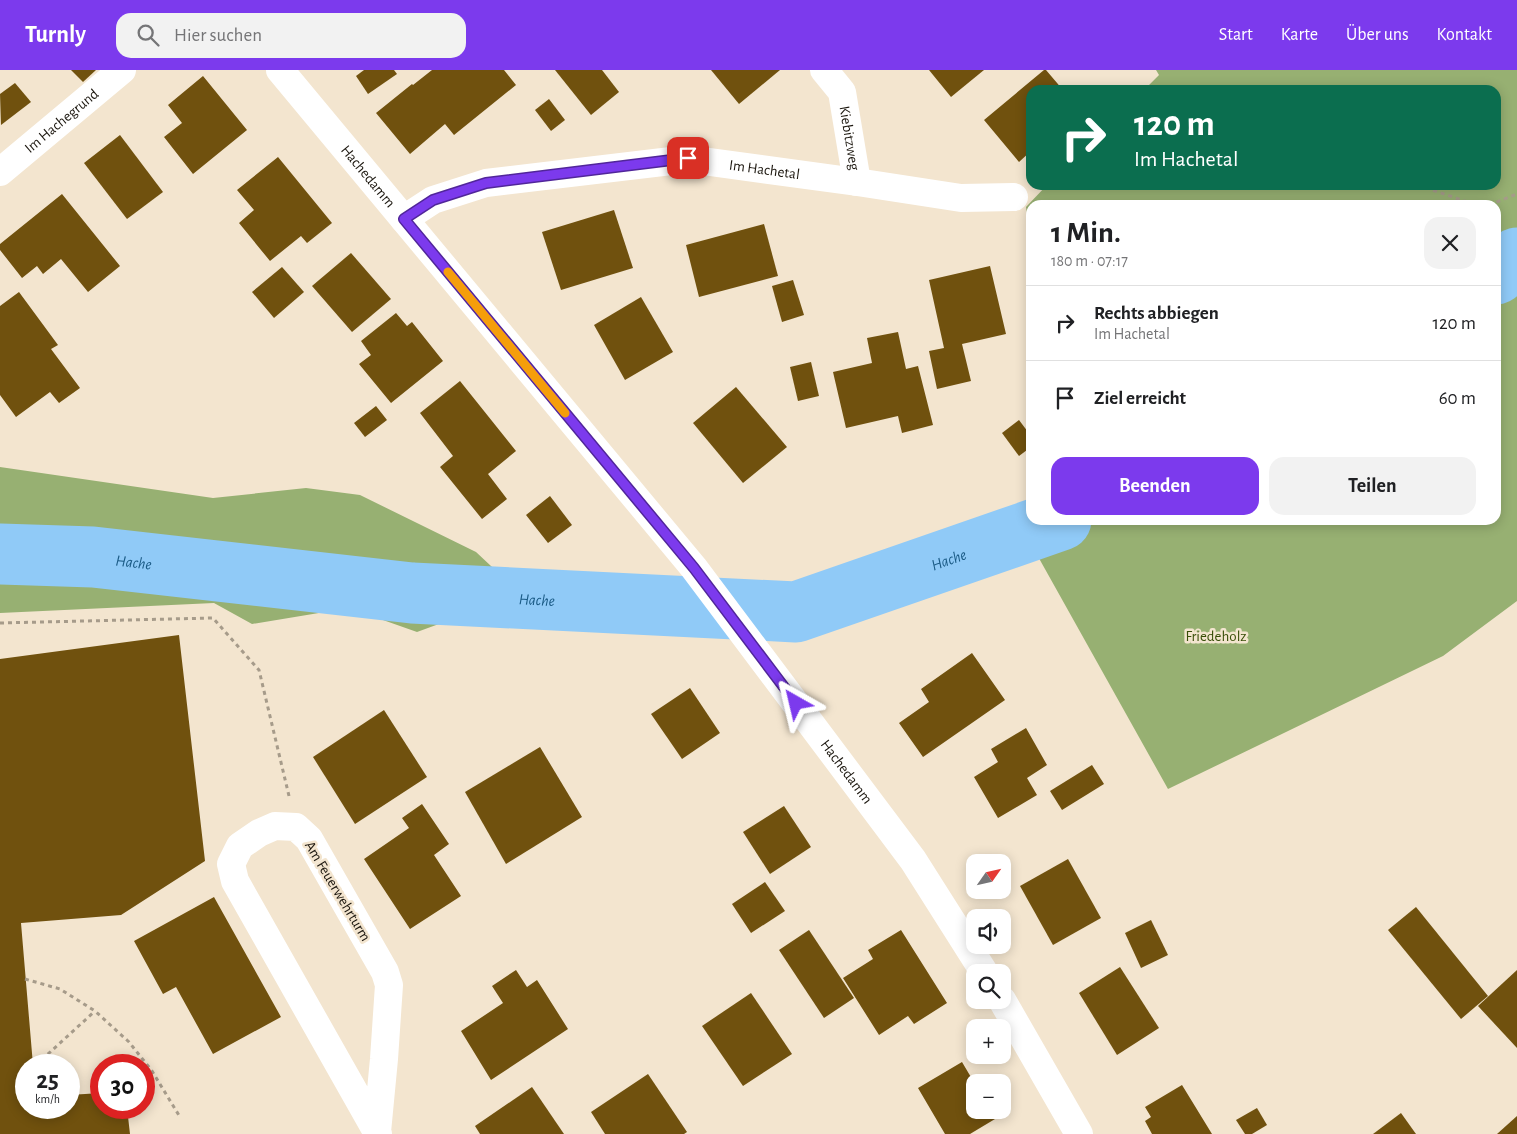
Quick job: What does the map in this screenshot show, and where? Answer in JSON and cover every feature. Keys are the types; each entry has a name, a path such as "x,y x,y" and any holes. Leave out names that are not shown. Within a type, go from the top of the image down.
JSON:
{"street":[{"name":"Im Hachegrund","path":"0,172 122,70"},
{"name":"Hachedamm","path":"280,70 694,568 913,860 979,964"},
{"name":"Kiebitzweg","path":"824,70 842,92 857,182"},
{"name":"Im Hachetal","path":"404,219 433,200 486,183 688,158 961,198 1014,197"},
{"name":"Am Feuerwehrturm","path":"275,826 296,827 308,839 385,972 388,985 378,1133 235,881 231,864 240,846 259,833 275,826"},
{"path":"1007,1009 1079,1134"}],"path":[{"path":"1432,190 1462,200"},
{"path":"1501,200 1517,194"},
{"path":"0,623 213,618 259,670 296,827"},
{"path":"25,979 60,989 95,1011 129,1042 152,1071 180,1117"},
{"path":"48,1054 95,1011"}],"green space":[{"name":"Friedeholz","path":"1156,70 1517,70 1517,601 1443,656 1168,789 1031,544 1055,525 1501,525 1501,200 1033,200 1042,190 1501,190 1501,85 1149,85 1159,75"},
{"path":"0,467 213,498 306,488 360,495 476,552 521,594 417,632 349,608 252,624 214,603 0,613"}],"building":[{"path":"71,70 96,70 83,82"},
{"path":"364,70 394,70 397,74 368,94 356,76"},
{"path":"432,70 504,70 516,85 454,135 445,124 410,154 376,113"},
{"path":"555,70 602,70 619,92 591,115"},
{"path":"711,70 780,70 739,104"},
{"path":"929,70 984,70 951,97"},
{"path":"1046,70 1059,85 1026,85"},
{"path":"203,76 247,130 193,174 164,137 182,123 168,105"},
{"path":"15,83 31,102 1,125 0,94"},
{"path":"1026,85 1026,156 1019,162 984,120"},
{"path":"549,99 565,120 551,131 535,110"},
{"path":"120,135 163,192 127,219 84,163"},
{"path":"278,157 332,223 307,243 301,236 270,261 239,223 254,210 237,190"},
{"path":"62,194 120,266 88,292 61,259 43,274 37,266 22,278 0,250 0,244"},
{"path":"614,210 633,268 561,290 542,232"},
{"path":"764,224 778,276 699,297 686,245"},
{"path":"351,253 391,299 352,332 312,286"},
{"path":"990,266 1006,334 962,344 971,381 937,389 929,351 944,348 929,280"},
{"path":"282,267 304,292 274,318 252,292"},
{"path":"793,280 804,315 782,322 772,286"},
{"path":"19,292 58,345 51,349 80,388 59,403 50,392 16,417 0,395 0,306"},
{"path":"641,297 673,352 625,380 594,325"},
{"path":"396,313 407,326 412,322 443,361 391,403 359,364 371,355 361,341"},
{"path":"898,332 906,369 918,366 933,425 902,433 898,416 846,428 833,372 872,363 867,338"},
{"path":"811,362 819,396 798,401 790,367"},
{"path":"460,381 516,451 488,474 507,499 482,519 440,467 453,456 420,413"},
{"path":"736,387 787,447 743,483 693,423"},
{"path":"376,406 387,420 365,437 354,423"},
{"path":"1019,420 1026,429 1026,451 1019,456 1002,433"},
{"path":"550,496 572,525 548,543 526,515"},
{"path":"179,635 205,861 121,915 21,923 32,1054 15,1054 15,1119 80,1119 80,1094 90,1094 90,1119 128,1119 130,1134 0,1134 0,659"},
{"path":"972,653 1005,700 923,757 899,723 929,702 921,689"},
{"path":"690,688 720,733 682,759 651,714"},
{"path":"384,710 427,777 355,824 313,757"},
{"path":"1026,728 1047,765 1027,778 1037,795 998,818 974,777 998,762 991,749"},
{"path":"540,747 582,817 506,864 465,792"},
{"path":"1092,765 1104,784 1062,810 1050,791"},
{"path":"422,804 449,844 434,855 461,896 410,929 364,859 409,828 402,818"},
{"path":"784,806 811,847 770,874 743,832"},
{"path":"1068,859 1101,918 1053,945 1020,886"},
{"path":"765,882 785,911 751,933 732,904"},
{"path":"214,897 281,1017 213,1054 176,987 163,994 134,941"},
{"path":"1416,907 1488,996 1461,1019 1388,930"},
{"path":"1151,920 1168,955 1141,968 1125,933"},
{"path":"809,930 854,998 824,1018 779,950"},
{"path":"901,930 947,1003 914,1024 908,1016 879,1035 843,978 873,959 868,950"},
{"path":"1120,967 1159,1028 1117,1055 1079,993"},
{"path":"516,970 527,987 537,980 568,1029 491,1080 461,1031 503,1003 492,986"},
{"path":"1517,970 1517,1048 1478,1006"},
{"path":"751,993 792,1054 743,1086 702,1026"},
{"path":"962,1062 969,1074 966,1074 966,1119 995,1119 970,1134 945,1134 918,1088"},
{"path":"648,1074 687,1132 684,1134 605,1134 591,1112"},
{"path":"1182,1085 1212,1134 1152,1134 1145,1121 1151,1117 1145,1107"},
{"path":"532,1087 564,1134 480,1134 475,1126"},
{"path":"1257,1108 1267,1125 1252,1134 1245,1134 1236,1120"},
{"path":"1401,1113 1416,1134 1373,1134"},
{"path":"1517,1116 1517,1134 1497,1134"}],"waterway":[{"name":"Hache","path":"1501,270 1517,258"},
{"name":"Hache","path":"0,554 93,557 412,593 796,612 1047,525"}],"slow traffic":[{"path":"448,272 565,413"}],"route":[{"path":"688,158 486,183 433,200 404,219 694,568 796,703"}]}
